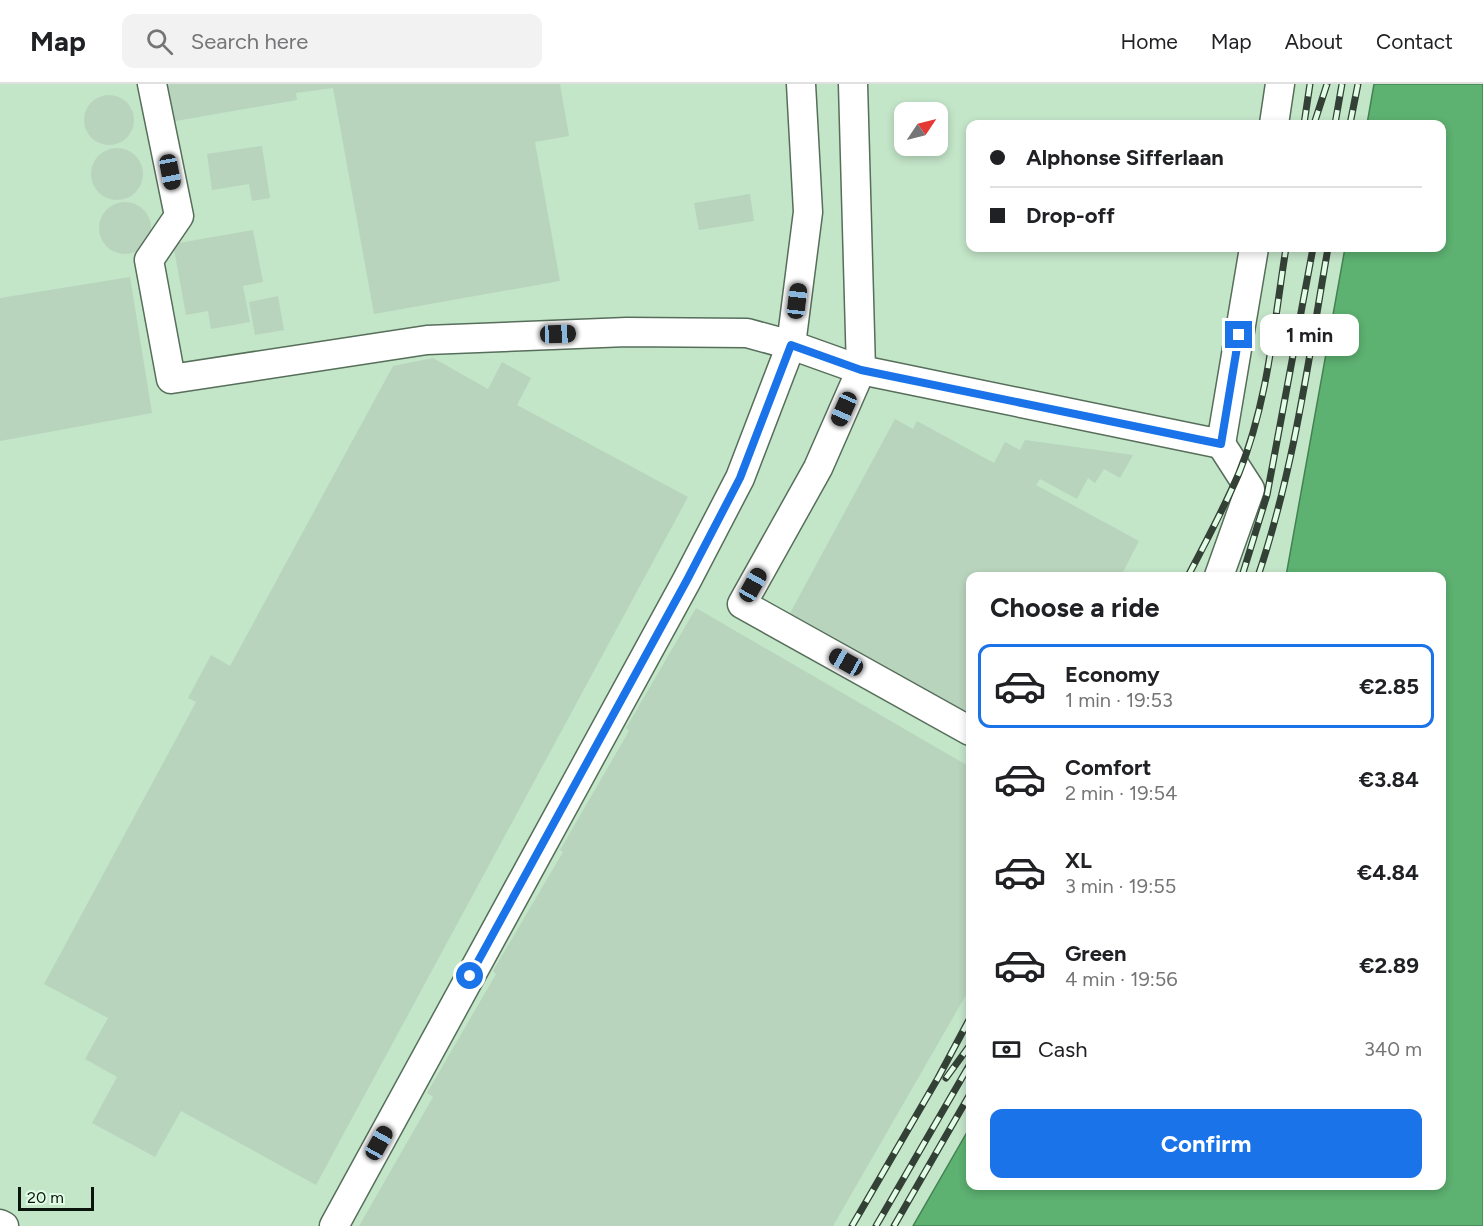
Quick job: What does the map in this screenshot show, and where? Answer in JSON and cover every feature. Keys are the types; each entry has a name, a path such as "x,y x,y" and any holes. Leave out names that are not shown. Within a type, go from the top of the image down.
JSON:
{"street":[{"path":"153,84 179,216 149,260 171,379 427,340 627,332 747,333 791,345 861,370 1221,444"},
{"path":"334,1226 740,478 791,345 808,212 801,84"},
{"path":"853,84 861,370 818,468 742,604 966,729"},
{"path":"1275,120 1280,84"},
{"path":"1220,572 1250,489 1221,444 1253,252"}],"shaded area":[{"path":"0,84 1374,84 1368,120 966,120 966,252 1344,252 1287,572 966,572 966,1134 913,1226 0,1226"},
{"path":"1374,84 1483,84 1483,1226 913,1226 966,1134 966,1190 1446,1190 1446,572 1287,572 1344,252 1446,252 1446,120 1368,120"}],"building":[{"path":"163,84 560,84 569,136 535,142 560,281 374,314 333,88 296,93 297,100 170,122"},
{"path":"109,95 127,102 134,120 127,138 109,145 91,138 84,120 91,102"},
{"path":"262,146 270,198 252,201 249,184 212,190 207,154"},
{"path":"117,148 127,150 135,156 141,164 143,174 141,184 135,192 127,198 117,200 107,198 99,192 93,184 91,174 93,164 99,156 107,150"},
{"path":"750,194 754,221 699,230 694,203"},
{"path":"125,202 135,204 143,210 149,218 151,228 149,238 143,246 135,252 125,254 115,252 107,246 101,238 99,228 101,218 107,210 115,204"},
{"path":"253,230 263,282 243,286 250,322 211,329 208,311 186,315 173,244"},
{"path":"130,277 152,413 0,441 0,298"},
{"path":"278,296 284,330 255,335 249,302"},
{"path":"433,358 488,389 502,362 531,378 517,405 688,497 316,1185 181,1111 155,1157 92,1123 117,1077 85,1059 108,1018 44,984 196,702 188,698 211,655 230,666 393,366"},
{"path":"895,419 913,429 917,421 994,463 1005,442 1020,450 1025,440 1133,455 1120,478 1104,469 1095,483 1088,478 1077,499 1040,479 1036,485 1139,541 1123,572 966,572 966,711 789,615"},
{"path":"696,608 966,765 966,995 833,1226 359,1226 433,1097 427,1093 496,974 493,971 563,852 560,850 629,731 626,728"}],"railway":[{"path":"1305,120 1310,84"},
{"path":"1315,120 1327,84"},
{"path":"1336,120 1342,84"},
{"path":"1351,120 1358,84"},
{"path":"1190,572 1227,499 1249,446 1269,362 1285,252"},
{"path":"1243,572 1267,495 1312,252"},
{"path":"1259,572 1271,536 1291,454 1327,252"},
{"path":"852,1226 966,1026"},
{"path":"946,1078 966,1050"},
{"path":"876,1226 966,1071"},
{"path":"894,1226 966,1101"}],"route":[{"path":"470,976 687,580 740,478 791,345 861,370 1221,444 1239,335"}]}
